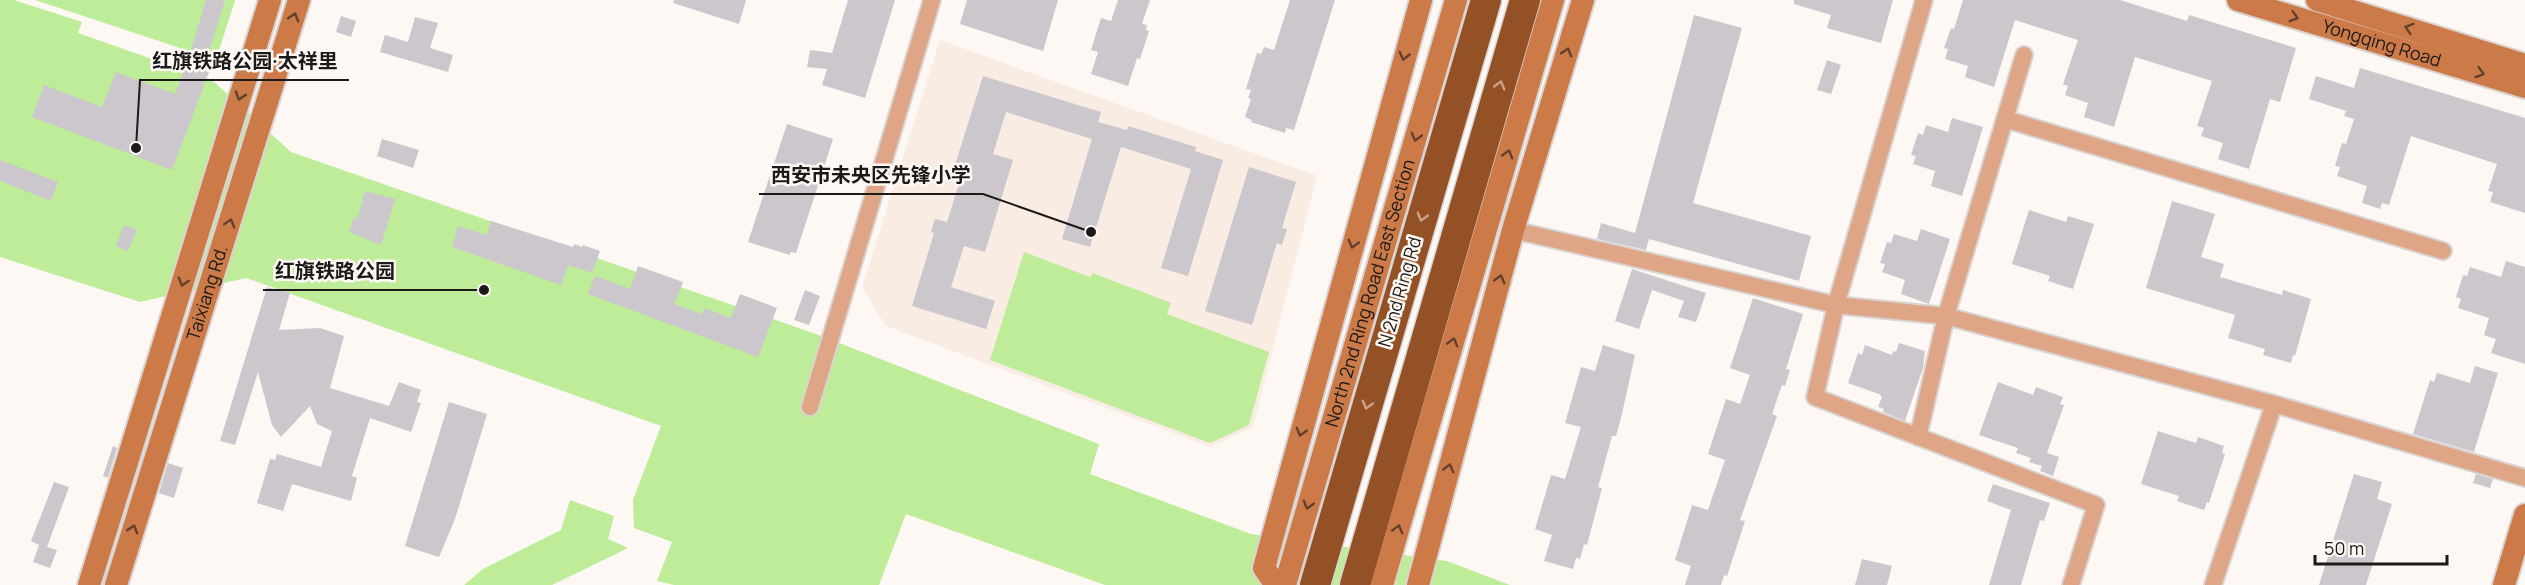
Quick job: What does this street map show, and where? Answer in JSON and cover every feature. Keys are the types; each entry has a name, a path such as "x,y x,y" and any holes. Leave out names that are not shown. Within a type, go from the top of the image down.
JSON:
{"highway":[{"name":"N 2nd Ring Rd","path":"1315,585 1486,0"},
{"path":"1355,585 1525,0"}],"street":[{"name":"Taixiang Rd.","path":"89,585 270,0"},
{"name":"Taixiang Rd.","path":"116,585 299,0"},
{"path":"810,407 932,0"},
{"path":"1275,585 1264,568 1421,0"},
{"name":"North 2nd Ring Road East Section","path":"1285,585 1456,0"},
{"path":"1382,585 1552,0"},
{"path":"1418,585 1513,230 1583,0"},
{"path":"1924,0 1836,305 1815,397 2096,505 2071,585"},
{"name":"Yongqing Road","path":"2238,0 2525,87"},
{"name":"Yongqing Road","path":"2317,0 2525,65"},
{"path":"1918,437 1946,316 2024,55"},
{"path":"2005,118 2443,251"},
{"path":"1513,230 1836,305 1946,316 2274,404 2525,478"},
{"path":"2213,585 2274,404"},
{"path":"2504,585 2525,515"}],"shaded area":[{"path":"940,40 1317,176 1253,427 1211,447 886,326 862,287"}],"green space":[{"path":"0,0 14,0 82,22 78,33 212,80 291,152 816,334 1099,444 1090,474 1251,534 1447,561 1510,585 1105,585 906,514 879,585 674,585 657,581 672,542 634,528 633,500 661,426 246,278 140,302 0,257"},
{"path":"35,0 235,0 216,60"},
{"path":"1024,252 1090,277 1093,273 1171,303 1167,314 1269,352 1249,425 1210,443 990,360"},
{"path":"570,500 614,516 608,539 628,548 552,585 464,585 483,569 561,530"}],"building":[{"path":"206,0 225,0 203,70 209,72 172,170 32,117 44,85 102,107 116,72 175,94 187,64"},
{"path":"674,0 746,0 739,24 673,3"},
{"path":"848,0 895,0 865,98 822,85 827,69 807,67 810,50 832,53"},
{"path":"967,0 1058,0 1043,51 960,24"},
{"path":"1118,0 1150,0 1142,24 1147,25 1146,30 1149,31 1128,86 1091,74 1098,52 1091,50 1101,18 1111,21"},
{"path":"1290,0 1335,0 1294,130 1286,128 1285,133 1251,122 1252,120 1245,117 1251,99 1248,98 1251,90 1246,89 1257,53 1261,54 1264,47 1274,50"},
{"path":"1794,0 1893,0 1881,43 1827,28 1831,15 1794,4"},
{"path":"1963,0 2120,0 2187,21 2189,15 2296,48 2280,102 2270,99 2249,169 2218,159 2223,143 2201,136 2204,128 2197,126 2212,81 2135,57 2114,127 2084,117 2088,103 2065,95 2068,86 2063,84 2078,40 2015,20 1994,87 1965,77 1968,66 1945,59 1948,49 1944,48 1951,28 1954,29"},
{"path":"1694,15 1742,28 1693,203 1811,236 1799,281 1649,239 1646,250 1597,239 1601,223 1635,233"},
{"path":"341,16 356,21 351,37 336,32"},
{"path":"415,17 438,23 430,48 453,55 448,72 380,52 385,35 408,42"},
{"path":"1827,60 1841,65 1831,94 1817,90"},
{"path":"2360,68 2525,118 2525,213 2490,202 2493,192 2488,191 2497,164 2411,136 2389,205 2382,203 2380,209 2362,203 2367,186 2337,176 2340,167 2335,166 2342,143 2346,144 2354,119 2344,116 2346,111 2309,99 2316,76 2354,88"},
{"path":"983,76 1101,112 1098,122 1127,130 1128,126 1196,147 1195,151 1223,160 1188,276 1161,268 1191,169 1121,147 1090,247 1062,239 1092,139 1006,112 993,154 1013,160 985,252 964,246 951,287 995,301 986,329 912,306 934,233 931,232 935,219 947,222 963,171 954,168"},
{"path":"1952,118 1983,127 1962,196 1931,186 1935,171 1913,164 1916,156 1911,155 1918,133 1923,135 1926,125 1948,132"},
{"path":"787,124 833,139 796,253 790,252 790,255 748,242"},
{"path":"382,139 419,150 413,168 377,156"},
{"path":"0,160 58,182 51,201 0,181"},
{"path":"1249,167 1296,182 1282,228 1287,229 1282,245 1277,243 1252,325 1205,311"},
{"path":"365,191 395,199 381,245 349,232 354,217 357,219"},
{"path":"2172,201 2215,214 2201,257 2224,264 2220,277 2282,295 2283,290 2311,299 2291,363 2263,355 2265,349 2228,338 2235,315 2146,288"},
{"path":"2029,210 2066,222 2068,216 2094,224 2073,289 2048,281 2050,276 2012,264"},
{"path":"491,221 573,247 574,244 582,247 583,245 600,251 592,273 568,265 561,285 452,247 458,226 487,235"},
{"path":"124,225 137,230 128,251 116,246"},
{"path":"1921,229 1950,239 1929,304 1901,294 1905,280 1882,272 1885,264 1880,263 1887,242 1891,243 1894,234 1917,241"},
{"path":"2506,261 2525,267 2525,364 2491,353 2496,339 2484,335 2489,318 2458,308 2461,299 2456,297 2463,275 2467,276 2470,267 2501,277"},
{"path":"638,266 683,282 674,304 702,314 704,308 731,318 740,294 777,308 758,357 588,294 595,276 630,289"},
{"path":"1632,269 1706,293 1696,322 1678,317 1684,301 1652,290 1639,329 1615,321"},
{"path":"267,287 290,293 279,330 320,328 344,336 330,388 389,406 399,382 421,390 417,402 421,403 411,432 370,418 352,476 357,478 351,501 292,484 283,511 257,503 270,459 275,460 277,454 321,467 332,431 317,424 310,406 281,437 272,425 258,372 235,445 220,441"},
{"path":"805,290 820,296 809,325 794,320"},
{"path":"1753,298 1803,314 1786,369 1790,370 1772,414 1777,416 1740,520 1745,521 1727,576 1724,575 1721,585 1685,585 1691,566 1675,560 1692,505 1708,510 1725,460 1708,454 1726,399 1740,404 1750,375 1730,368"},
{"path":"1899,343 1925,351 1923,368 1905,421 1883,412 1884,409 1878,407 1882,397 1879,394 1848,383 1858,353 1862,355 1865,345 1892,355 1893,351 1896,352"},
{"path":"1603,345 1635,355 1616,436 1612,436 1598,487 1602,488 1587,545 1584,544 1580,559 1576,558 1573,569 1544,561 1552,535 1535,529 1551,475 1565,479 1581,427 1565,423 1581,367 1595,371"},
{"path":"2475,366 2498,373 2474,452 2413,434 2430,380 2434,382 2437,373 2470,383"},
{"path":"1998,382 2033,395 2036,387 2063,397 2060,404 2064,405 2047,453 2059,457 2053,476 2040,471 2042,466 2029,462 2031,458 2016,453 2018,448 1979,435"},
{"path":"449,402 487,414 455,519 439,557 405,546"},
{"path":"2158,431 2196,443 2198,437 2224,446 2222,453 2225,454 2209,503 2207,502 2204,510 2177,501 2179,496 2141,484"},
{"path":"113,446 117,448 108,478 103,476"},
{"path":"168,463 183,468 174,498 159,493"},
{"path":"2354,474 2382,482 2377,499 2392,504 2366,585 2319,585"},
{"path":"2476,474 2493,479 2490,488 2473,483"},
{"path":"54,482 69,487 47,547 57,550 50,568 33,562 39,545 31,541"},
{"path":"1993,484 2050,503 2044,521 2040,520 2021,585 1989,585 2011,510 1987,501"},
{"path":"1862,559 1892,566 1887,585 1855,585"}],"place":[{"name":"红旗铁路公园·太祥里","path":"136,148"},
{"name":"西安市未央区先锋小学","path":"1091,232"},
{"name":"红旗铁路公园","path":"484,290"}]}
